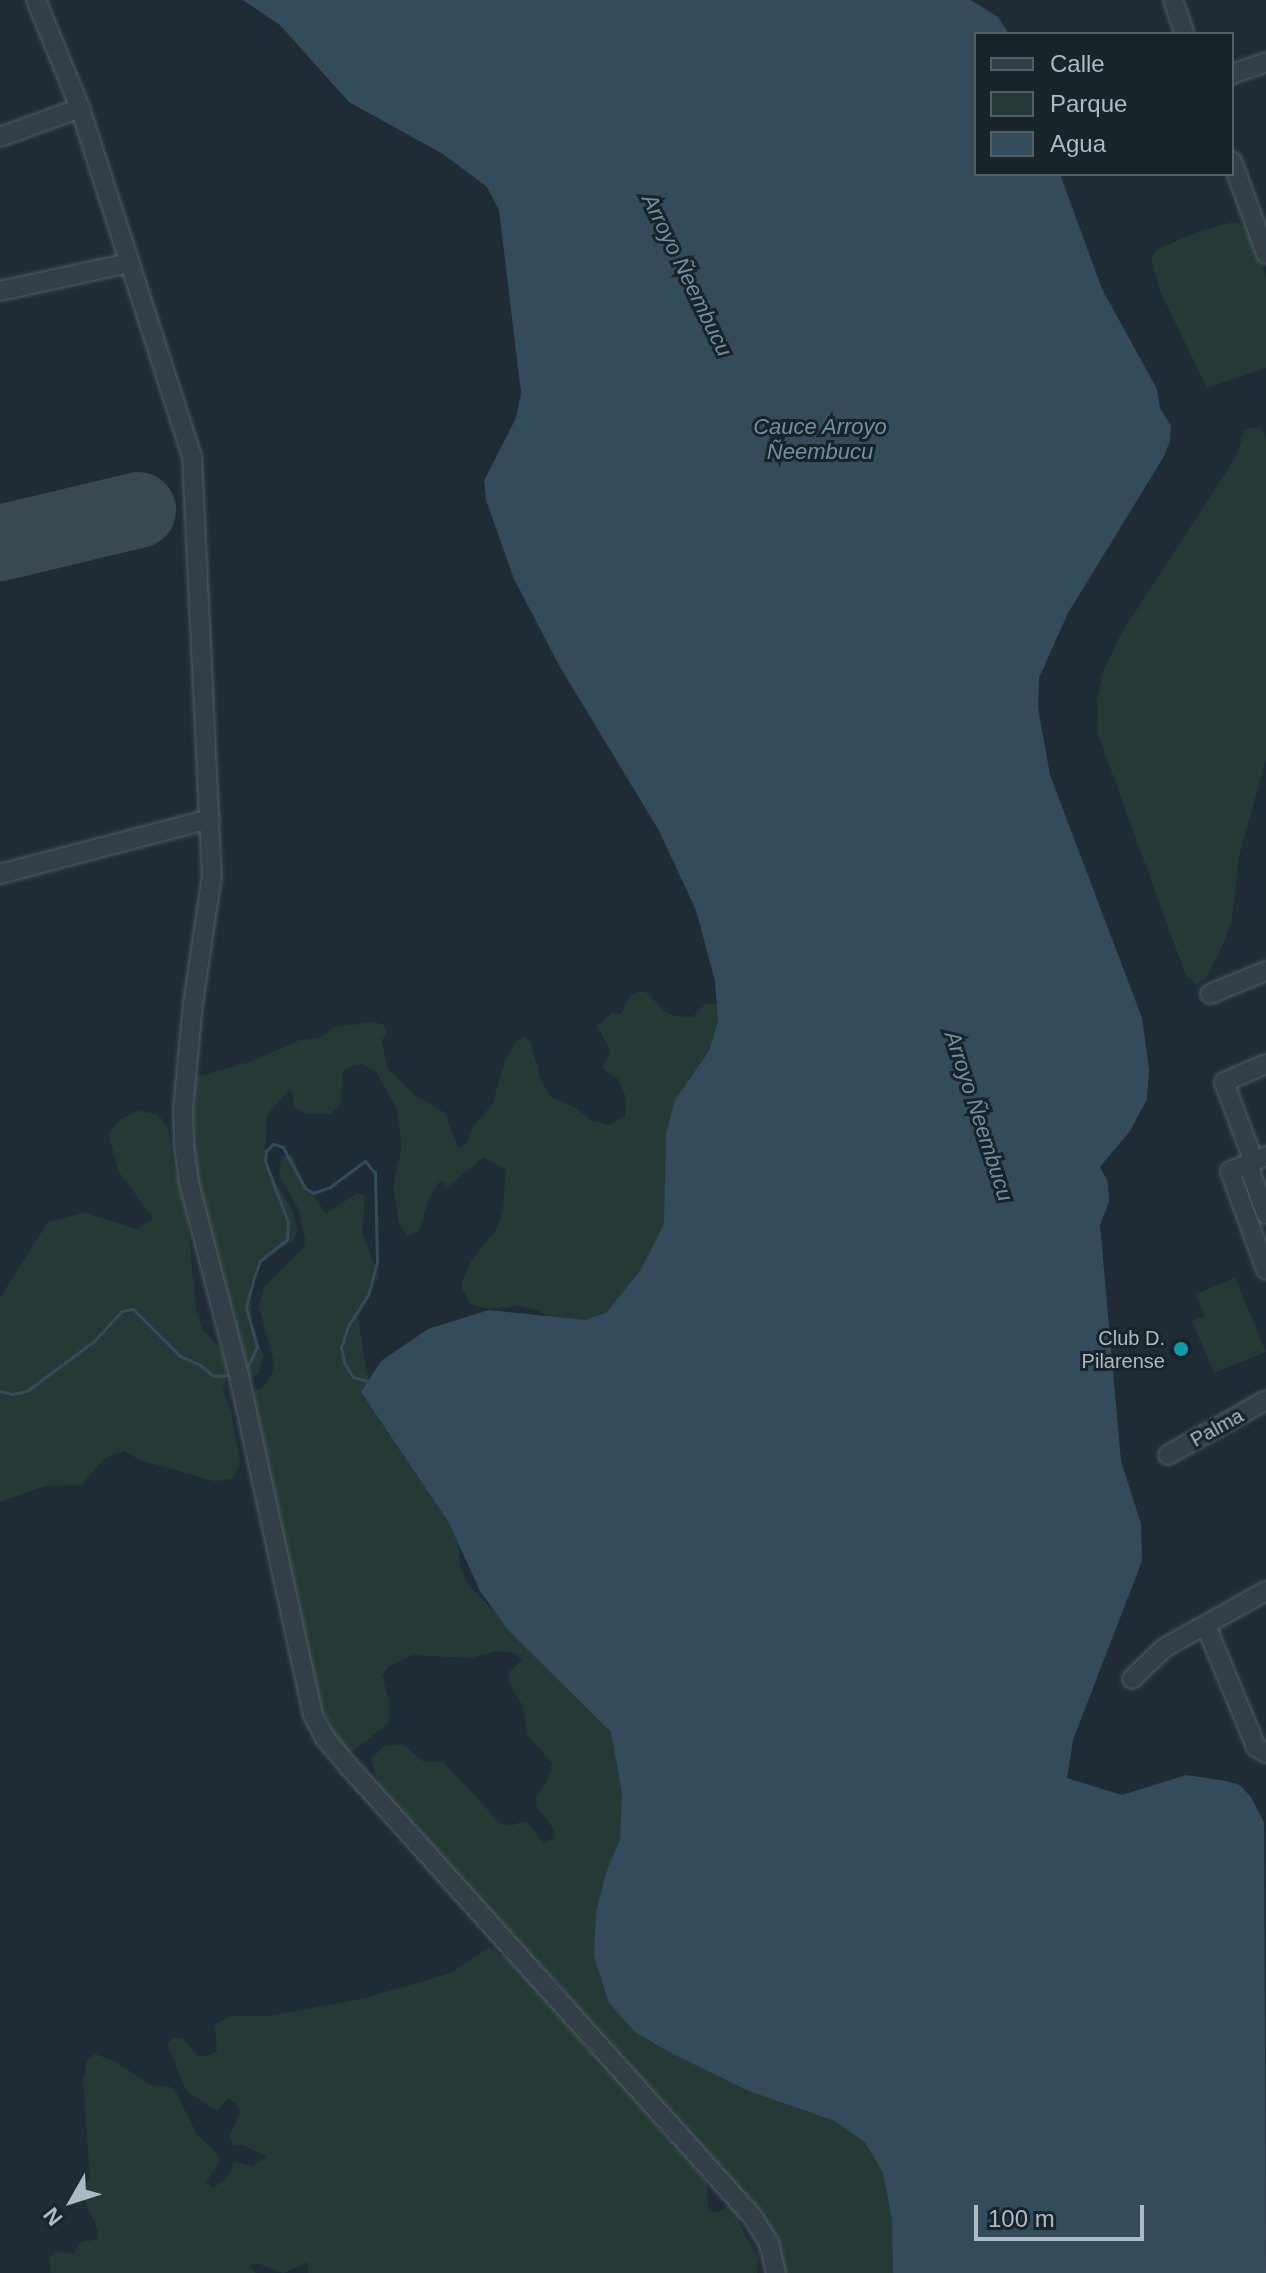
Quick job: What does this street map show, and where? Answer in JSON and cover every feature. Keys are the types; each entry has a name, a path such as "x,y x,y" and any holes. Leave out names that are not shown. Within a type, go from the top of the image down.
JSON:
{"street":[{"path":"36,0 80,108 192,456 212,875 193,1004 183,1110 184,1146 189,1183 238,1371 313,1715 325,1738 734,2194 769,2243 776,2273"},
{"path":"1173,0 1184,32"},
{"path":"1234,60 1266,49"},
{"path":"1234,73 1266,62"},
{"path":"0,137 80,108"},
{"path":"1234,166 1266,254"},
{"path":"0,291 128,263"},
{"path":"0,874 210,819"},
{"path":"1210,994 1266,971"},
{"path":"1266,1064 1224,1082 1266,1214"},
{"path":"1250,1164 1266,1270"},
{"name":"Palma","path":"1168,1455 1266,1400"},
{"path":"1132,1679 1164,1648 1266,1591"},
{"path":"1206,1626 1261,1750"}],"green space":[{"path":"1235,222 1251,231 1266,277 1266,368 1207,388 1161,293 1151,259 1156,250 1199,231"},
{"path":"1262,427 1266,438 1266,759 1239,856 1232,919 1206,978 1197,985 1186,976 1098,734 1097,699 1103,672 1121,634 1238,454 1244,429"},
{"path":"636,992 646,992 665,1012 674,1016 693,1017 706,1003 724,1005 681,1218 607,1322 551,1318 537,1310 518,1306 490,1309 471,1305 462,1288 463,1279 471,1261 497,1229 503,1211 506,1170 483,1157 444,1190 445,1181 440,1181 429,1197 420,1230 408,1236 399,1223 393,1186 402,1147 397,1109 376,1072 363,1064 354,1065 343,1071 340,1105 330,1114 306,1114 294,1106 292,1092 288,1091 266,1116 265,1164 294,1214 297,1233 293,1241 262,1261 250,1282 252,1320 263,1357 259,1373 246,1382 185,1155 192,1078 247,1063 300,1040 319,1038 335,1027 374,1022 383,1025 387,1033 382,1040 387,1068 413,1094 445,1113 458,1148 466,1145 473,1126 492,1105 506,1058 517,1041 525,1036 531,1043 541,1081 551,1097 576,1108 590,1120 609,1125 625,1116 626,1097 618,1079 602,1068 611,1051 597,1026 612,1013 621,1014 629,997"},
{"path":"138,1111 157,1114 168,1127 173,1164 185,1199 196,1310 202,1328 225,1355 227,1373 223,1390 230,1407 240,1462 233,1479 214,1481 140,1460 124,1451 106,1457 81,1485 45,1486 0,1502 0,1298 48,1222 84,1213 137,1229 153,1218 119,1172 108,1134 121,1119"},
{"path":"292,1155 303,1181 326,1214 357,1193 365,1196 362,1233 379,1276 358,1318 367,1374 375,1391 401,1426 458,1538 460,1566 467,1584 605,1722 617,1748 698,2063 732,2082 877,2118 905,2273 779,2273 773,2242 553,1978 529,1960 483,1908 473,1889 455,1875 379,1786 371,1759 384,1746 402,1744 424,1762 443,1762 500,1823 509,1826 526,1821 544,1843 553,1839 554,1829 537,1807 536,1797 547,1782 552,1763 528,1736 523,1706 508,1682 509,1672 522,1660 516,1653 497,1651 470,1658 413,1655 388,1667 382,1675 389,1701 389,1721 384,1727 347,1755 331,1732 331,1722 319,1707 244,1390 262,1389 273,1372 274,1362 259,1307 264,1287 304,1247 298,1208 279,1175 282,1156"},
{"path":"1235,1278 1266,1352 1214,1373 1192,1321 1205,1316 1196,1294"},
{"path":"489,1947 513,1962 575,2030 584,2046 621,2078 664,2135 681,2147 707,2184 708,2211 717,2213 732,2203 738,2209 741,2227 758,2258 757,2273 308,2273 308,2262 283,2273 257,2263 249,2266 256,2273 51,2273 49,2259 56,2251 74,2254 79,2243 98,2239 98,2230 82,2195 90,2177 83,2080 87,2061 95,2054 112,2060 151,2085 170,2087 177,2094 197,2135 217,2153 220,2162 206,2182 213,2188 227,2178 234,2161 252,2166 267,2157 243,2145 234,2146 229,2137 240,2112 236,2103 228,2098 217,2111 186,2090 167,2044 173,2038 182,2038 199,2057 209,2055 217,2051 215,2024 232,2016 269,2016 362,1999 451,1973"}],"water":[{"name":"Cauce Arroyo Ñeembucu","path":"243,0 971,0 998,17 1008,32 974,32 974,176 1061,176 1102,289 1157,389 1160,408 1171,426 1170,441 1163,458 1068,613 1039,678 1038,708 1050,775 1142,1018 1149,1069 1147,1099 1130,1131 1100,1167 1108,1182 1109,1202 1100,1225 1121,1461 1141,1524 1142,1561 1073,1740 1067,1778 1122,1795 1186,1775 1226,1781 1240,1785 1251,1797 1264,1822 1266,2273 893,2273 892,2219 883,2173 865,2142 835,2121 749,2091 673,2054 635,2032 609,2003 594,1956 596,1912 607,1870 620,1840 622,1793 611,1732 509,1631 480,1591 448,1521 361,1392 381,1361 428,1329 489,1310 585,1320 606,1313 640,1271 664,1224 666,1134 675,1100 709,1051 718,1022 715,981 696,910 658,829 560,667 514,579 486,500 484,481 516,418 521,393 499,210 487,187 443,154 349,102 280,25"}],"waterway":[{"path":"246,1369 257,1347 246,1307 253,1280 260,1261 287,1239 288,1222 265,1161 266,1151 273,1144 283,1147 305,1188 313,1193 330,1187 365,1161 375,1173 377,1262 368,1295 348,1326 341,1347 344,1363 353,1377 372,1382"},
{"path":"0,1391 12,1394 27,1391 94,1341 122,1311 133,1309 180,1356 200,1365 213,1376 232,1375"}],"runway":[{"path":"0,543 138,510"}],"place":[{"name":"Club D. Pilarense","path":"1181,1349"}],"water label":[{"name":"Arroyo Ñeembucu","path":"687,275"},
{"name":"Arroyo Ñeembucu","path":"979,1116"}]}
